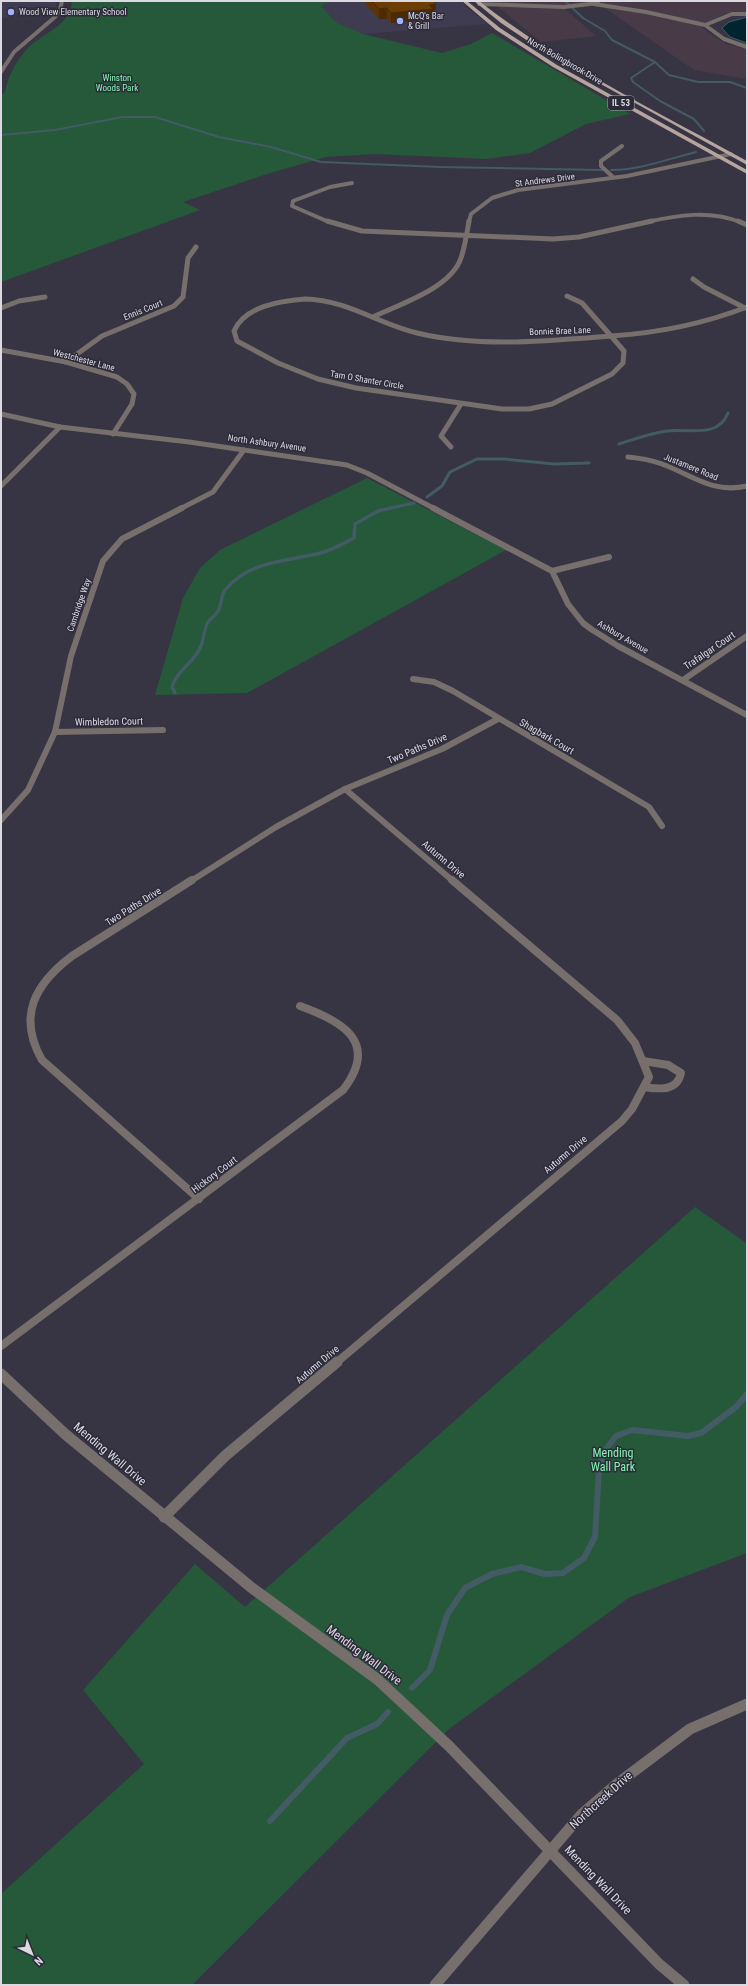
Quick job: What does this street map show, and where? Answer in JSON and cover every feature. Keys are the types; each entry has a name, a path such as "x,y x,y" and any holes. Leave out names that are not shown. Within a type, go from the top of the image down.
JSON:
{"main road":[{"name":"North Bolingbrook Drive","path":"464,1 498,29 555,66 747,172"},
{"name":"North Bolingbrook Drive","path":"477,3 554,56 747,163"}],"street":[{"path":"1,72 14,52 55,17 62,1"},
{"path":"477,3 564,7 594,4 605,1"},
{"path":"594,4 646,12 704,25 715,35 734,44 747,47"},
{"path":"704,25 732,14 747,14"},
{"path":"613,177 601,166 601,160 622,146"},
{"name":"St Andrews Drive","path":"613,177 622,173 714,154 728,153"},
{"name":"St Andrews Drive","path":"373,317 433,289 451,274 461,259 471,214 492,198 518,190 578,184 613,177 627,176 719,157 728,153"},
{"path":"352,182 330,187 300,199 293,202 292,206 336,225 362,231 411,234 553,238 579,237 680,215 702,214 730,218 747,225"},
{"name":"Ennis Court","path":"66,362 102,336 174,306 183,297 188,258 196,247"},
{"path":"693,279 704,288 746,307"},
{"name":"Tam O Shanter Circle","path":"373,317 330,300 304,299 274,304 241,318 234,331 237,341 278,363 318,379 356,388 461,404 502,409 529,409 552,404 612,374 623,363 624,351 614,337 582,303 566,296"},
{"path":"1,308 19,301 45,297"},
{"name":"Bonnie Brae Lane","path":"373,317 416,333 461,341 481,342 614,337 714,319 746,307"},
{"name":"Westchester Lane","path":"1,350 66,362 117,377 130,386 134,394 132,404 113,434"},
{"path":"450,447 441,436 461,404"},
{"name":"North Ashbury Avenue","path":"1,414 60,427 315,459 358,469 447,514 552,571"},
{"path":"1,486 60,427"},
{"name":"Cambridge Way","path":"1,820 28,790 55,732 71,656 103,561 122,539 213,492 244,450"},
{"name":"Justamere Road","path":"628,457 663,464 716,487 732,489 747,486"},
{"path":"552,571 609,557"},
{"name":"Ashbury Avenue","path":"552,571 568,604 583,623 618,646 747,715"},
{"name":"Trafalgar Court","path":"683,680 747,636"},
{"name":"Shagbark Court","path":"413,679 445,686 498,719 649,807 662,826"},
{"name":"Two Paths Drive","path":"199,1200 42,1060 31,1040 30,1025 32,1006 44,980 72,956 276,827 345,789 442,749 498,719"},
{"name":"Wimbledon Court","path":"55,732 163,730"},
{"name":"Autumn Drive","path":"164,1517 226,1456 622,1120 632,1109 649,1078 633,1039 617,1020 345,789"},
{"name":"Hickory Court","path":"1,1346 199,1200 343,1090 354,1077 358,1061 358,1049 349,1032 333,1019 300,1006"},
{"path":"643,1061 665,1063 674,1067 681,1073 680,1081 676,1086 661,1090 644,1087"},
{"name":"Mending Wall Drive","path":"1,1374 65,1434 164,1517 252,1588 377,1679 449,1746 550,1849 659,1964 684,1985"},
{"name":"Northcreek Drive","path":"435,1985 550,1849 581,1815 653,1756 690,1730 747,1704"}],"shaded area":[{"name":"Wood View Elementary School","path":"1,1 56,1 56,7 28,7 12,17 1,18"},
{"path":"330,1 461,1 466,7 488,24 363,34 336,22 321,6"},
{"path":"491,1 747,1 747,12 725,14 699,25 726,44 747,49 747,79 694,70 605,8 593,6 565,9 596,36 541,42"}],"green space":[{"name":"Winston Woods Park","path":"72,1 330,1 321,6 336,22 363,34 442,53 471,44 492,33 630,114 586,124 530,153 486,159 376,154 326,157 267,174 183,202 200,210 1,282 1,111 3,110 1,108 1,95 5,92 10,75 23,54 33,43 55,28 67,17"},
{"path":"367,478 506,550 247,693 155,695 183,598 200,568 220,550"},
{"name":"Mending Wall Park","path":"695,1207 746,1243 747,1242 747,1553 630,1597 449,1729 192,1985 1,1985 1,1894 144,1764 83,1690 195,1564 245,1607"}],"water":[{"path":"747,17 747,43 730,37 722,28 729,22"}],"building":[{"path":"372,1 433,1 436,4 429,5 433,9 391,13 387,8 379,9"}],"waterway":[{"path":"565,1 583,18 605,31 612,40 655,62"},
{"path":"655,62 669,75 698,82 730,82 747,88"},
{"path":"655,62 631,78 633,82 660,101 694,119 704,131"},
{"path":"1,135 55,130 122,117 155,117 219,137 271,147 321,162 440,167 602,170"},
{"path":"611,170 622,170 643,166 696,152"},
{"path":"619,444 661,432 675,430 702,431 710,429 723,421 728,413"},
{"path":"427,497 442,486 450,472 477,459 504,459 554,464 589,463"},
{"path":"386,509 414,503"},
{"path":"175,693 172,687 174,681 198,652 207,625 218,611 224,591 236,579 259,567 324,552 335,548 354,538 355,524 378,511 391,508"},
{"path":"412,1688 430,1670 447,1615 465,1588 492,1574 521,1567 545,1574 563,1573 584,1558 595,1537 599,1470 603,1453 616,1436 632,1430 688,1436 701,1433 736,1407 747,1394"},
{"path":"270,1821 347,1738 377,1724 388,1712"}],"place":[{"name":"Wood View Elementary School","path":"11,12"},
{"name":"McQ's Bar & Grill","path":"400,21"}]}
